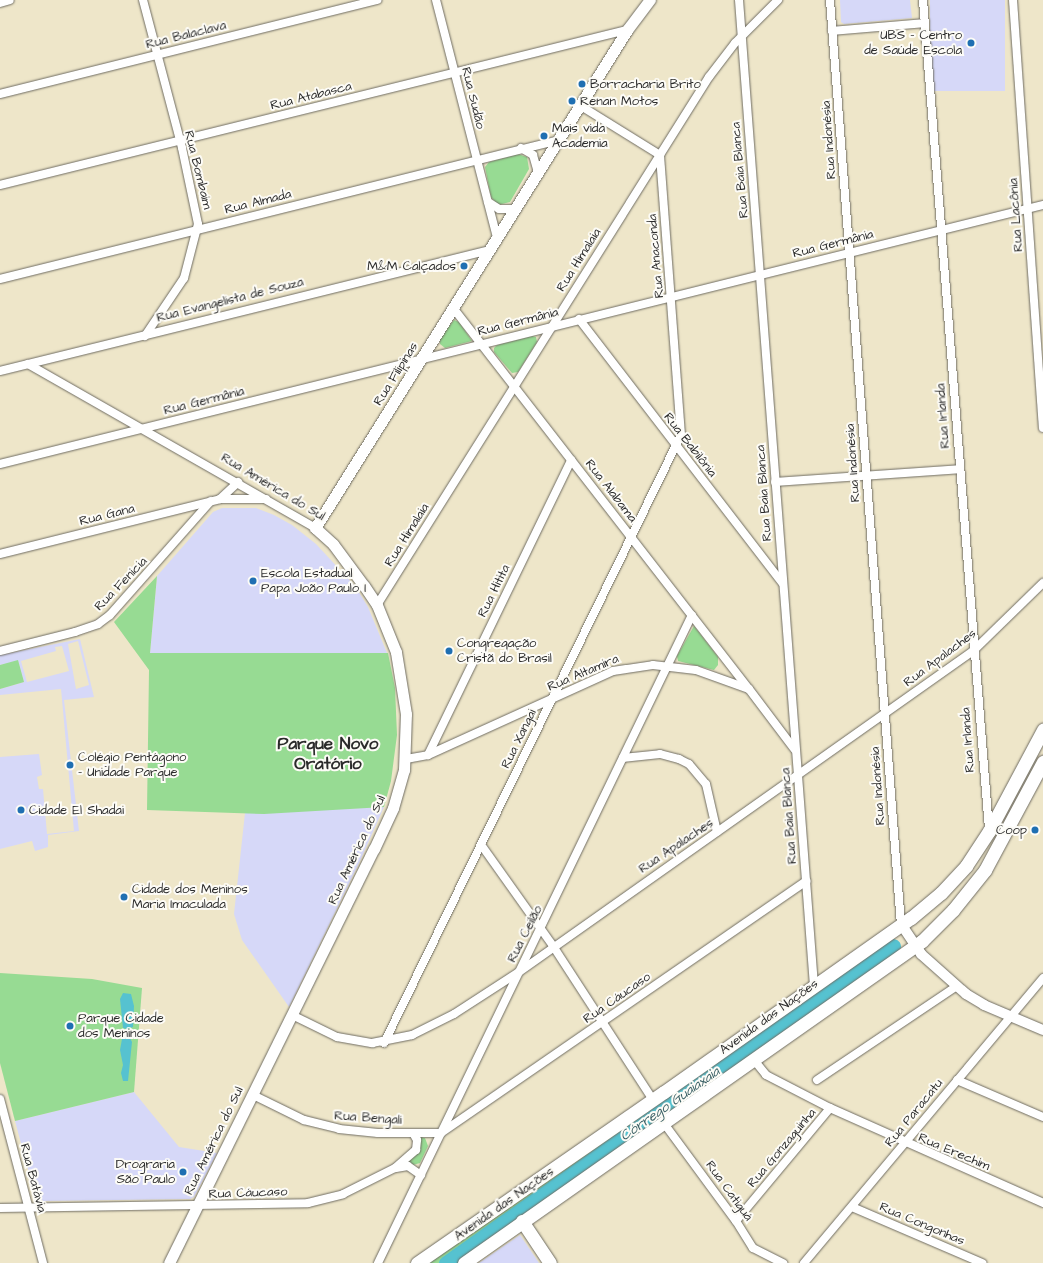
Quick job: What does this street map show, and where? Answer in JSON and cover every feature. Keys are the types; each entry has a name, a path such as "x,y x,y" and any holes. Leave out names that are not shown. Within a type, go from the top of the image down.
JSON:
{"main road":[{"path":"490,250 627,30 650,0"},
{"name":"Rua Filipinas","path":"315,528 490,250"},
{"path":"326,512 326,536"},
{"name":"Rua América do Sul","path":"169,1263 393,808 406,759 406,714 401,672 396,652 377,605 347,561 326,536 315,528"},
{"name":"Avenida das Nações","path":"417,1263 654,1100 901,924 941,892 966,866 989,831 1043,730"},
{"name":"Avenida das Nações","path":"464,1263 914,946 944,921 1000,846 1043,762"},
{"path":"941,892 946,902 960,901"},
{"path":"522,1221 550,1263"}],"street":[{"path":"0,3 10,0"},
{"name":"Rua Bombaim","path":"143,0 192,192 198,229 181,283 144,336"},
{"name":"Rua Balaclava","path":"0,94 377,0"},
{"name":"Rua Sudão","path":"436,0 476,159 498,238"},
{"name":"Rua Baia Blanca","path":"739,0 814,985"},
{"name":"Rua Himalaia","path":"377,605 709,78 741,36 778,0"},
{"name":"Rua Indonésia","path":"830,0 901,924"},
{"name":"Rua Irlanda","path":"923,0 973,651 989,831"},
{"name":"Rua Lacônia","path":"1013,0 1043,428"},
{"path":"832,31 925,23"},
{"name":"Rua Atabasca","path":"0,185 627,30"},
{"path":"581,106 660,155"},
{"name":"Rua Almada","path":"0,279 476,159 558,140"},
{"path":"522,148 533,155 538,172"},
{"name":"Rua Anaconda","path":"660,155 682,424 682,435 677,447"},
{"path":"488,202 499,209 515,209"},
{"name":"Rua Germânia","path":"0,464 1043,205"},
{"name":"Rua Evangelista de Souza","path":"0,371 490,250"},
{"path":"467,256 475,259 478,269"},
{"name":"Rua Alabama","path":"454,309 749,689"},
{"name":"Rua Babilônia","path":"579,319 783,585"},
{"name":"Rua América do Sul","path":"28,364 269,499 315,528"},
{"name":"Rua Xangai","path":"384,1043 677,447"},
{"name":"Rua Hitita","path":"428,755 571,460"},
{"path":"775,482 959,469"},
{"path":"220,499 238,482"},
{"name":"Rua Gana","path":"0,554 220,499 269,499"},
{"name":"Rua Fenícia","path":"0,651 75,632 98,624 110,615 211,501"},
{"name":"Rua Apalaches","path":"292,1015 338,1037 360,1042 384,1043 430,1027 519,972 553,946 798,777 973,651 1043,583"},
{"name":"Rua Ceilão","path":"378,1263 519,972 541,930 666,666 692,615"},
{"name":"Rua Altamira","path":"406,759 428,755 613,671 638,666 666,666 696,670 749,689"},
{"path":"749,689 795,750"},
{"path":"623,758 660,754 679,758 689,764 706,784 717,832"},
{"path":"482,846 553,946 654,1100"},
{"name":"Rua Cáucaso","path":"441,1133 603,1023 806,881"},
{"path":"901,924 914,946 957,986 975,1000 1043,1030"},
{"name":"Rua Paracatu","path":"804,1263 1043,978"},
{"path":"818,1080 957,986"},
{"name":"Rua Erechim","path":"754,1060 766,1075 830,1108 905,1144 1043,1203"},
{"path":"957,1080 1043,1117"},
{"name":"Rua Bengali","path":"253,1095 304,1120 326,1127 366,1132 441,1133"},
{"name":"Rua Batávia","path":"0,1099 2,1112 43,1263"},
{"name":"Rua Gonzaguinha","path":"736,1221 830,1108"},
{"name":"Rua Catiguá","path":"663,1122 736,1221 753,1248 783,1263"},
{"name":"Rua Cáucaso","path":"0,1208 198,1206 308,1203 328,1200 361,1187 395,1168 416,1150 417,1140 412,1133"},
{"path":"395,1168 408,1166 421,1175"},
{"name":"Rua Congonhas","path":"852,1207 982,1263"}],"shaded area":[{"path":"840,0 910,0 912,18 844,24 841,22"},
{"name":"UBS - Centro de Saúde Escola","path":"930,0 1005,0 1005,91 930,91"},
{"name":"Escola Estadual Papa João Paulo I","path":"222,508 256,508 274,515 292,525 316,544 355,586 368,607 387,653 150,653 157,576 213,512"},
{"path":"80,639 94,697 64,700 79,831 48,835 48,847 35,851 32,841 0,849 0,757 39,754 42,775 37,777 39,789 43,789 47,834 74,831 61,689 0,695 0,689 24,682 18,661 0,665 0,655","holes":["78,641 89,685 76,689 68,644","62,646 69,671 27,682 21,661 56,651 55,647"]},
{"path":"384,807 360,861 289,1007 242,940 234,914 245,813"},
{"path":"134,1092 179,1147 217,1153 194,1197 190,1199 43,1201 34,1192 15,1121"},
{"path":"520,1235 539,1263 479,1263"}],"green space":[{"path":"518,154 527,157 529,169 510,202 498,205 491,197 485,167 489,162"},
{"path":"454,320 459,322 472,341 445,348 440,344 440,338"},
{"path":"532,336 536,337 537,342 518,372 512,373 494,352 494,348 497,345"},
{"path":"157,576 150,653 388,653 395,688 397,735 391,781 384,807 264,814 147,810 149,670 114,622"},
{"path":"694,626 718,657 718,665 714,670 678,661 677,656"},
{"path":"18,660 24,682 0,689 0,665"},
{"path":"888,941 890,944 867,963 672,1101 669,1095"},
{"name":"Parque Cidade dos Meninos","path":"0,973 92,979 142,988 134,1092 15,1121 0,1063"},
{"path":"666,1098 669,1103 455,1253 440,1263 429,1263"},
{"path":"419,1137 425,1138 428,1146 420,1163 413,1165 408,1163"}],"water":[{"path":"123,993 131,994 134,1006 133,1027 127,1029 123,1028 120,999"},
{"path":"127,1037 130,1038 132,1042 128,1081 123,1081 121,1073 123,1065 120,1050 122,1039"}],"waterway":[{"name":"Córrego Guaiaxaia","path":"446,1263 893,946"}],"place":[{"name":"UBS - Centro de Saúde Escola","path":"971,43"},
{"name":"Borracharia Brito","path":"582,84"},
{"name":"Renan Motos","path":"572,101"},
{"name":"Mais vida Academia","path":"544,136"},
{"name":"M&M Calçados","path":"464,266"},
{"name":"Escola Estadual Papa João Paulo I","path":"253,581"},
{"name":"Congregação Cristã do Brasil","path":"449,651"},
{"name":"Colégio Pentágono - Unidade Parque","path":"70,765"},
{"name":"Cidade El Shadai","path":"21,810"},
{"name":"Coop","path":"1035,830"},
{"name":"Cidade dos Meninos Maria Imaculada","path":"124,897"},
{"name":"Parque Cidade dos Meninos","path":"70,1026"},
{"name":"Drograria São Paulo","path":"183,1172"}],"district":[{"name":"Parque Novo Oratório","path":"328,755"}]}
